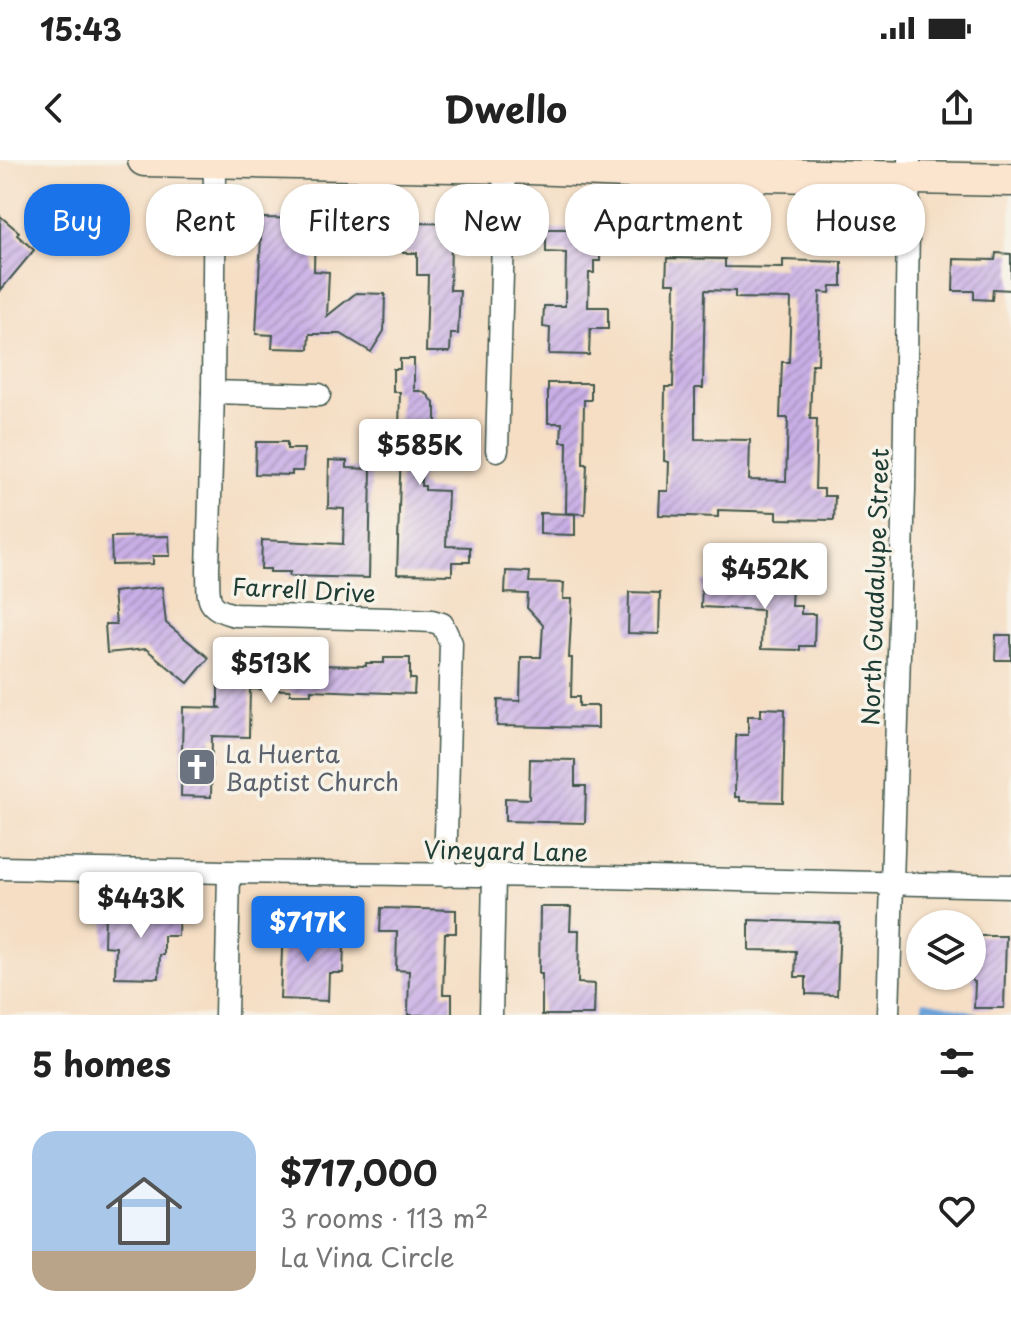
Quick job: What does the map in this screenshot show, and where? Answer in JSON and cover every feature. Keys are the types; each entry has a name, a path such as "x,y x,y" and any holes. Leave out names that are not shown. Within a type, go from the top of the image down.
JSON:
{"street":[{"path":"144,160 627,172 909,169 1011,180"},
{"name":"Farrell Drive","path":"215,162 211,603 215,609 235,615 432,621 442,624 451,643 445,875"},
{"path":"497,450 505,167"},
{"name":"North Guadalupe Street","path":"888,1015 904,490 909,169"},
{"path":"213,392 319,395"},
{"name":"Vineyard Lane","path":"0,868 1011,886"},
{"path":"226,1015 229,873"},
{"path":"491,1015 494,876"}],"building":[{"path":"0,216 19,232 17,235 24,241 24,256 29,256 0,291"},
{"path":"264,218 280,218 280,256 314,256 314,271 329,272 327,316 356,293 385,294 384,331 371,352 341,334 310,334 309,349 272,348 273,335 256,334 260,256 264,256"},
{"path":"419,223 435,223 435,256 451,256 450,290 460,290 458,334 451,334 450,352 426,352 428,275 417,275"},
{"path":"549,229 565,229 565,253 549,252"},
{"path":"996,253 1011,254 1011,290 993,289 992,300 974,299 974,291 953,291 954,259 995,260"},
{"path":"566,256 600,256 600,261 594,261 594,273 589,273 588,307 608,307 608,329 590,329 589,355 549,354 550,328 543,327 544,306 565,306"},
{"path":"667,258 725,259 725,267 783,268 783,260 842,262 842,286 831,286 830,293 820,292 818,364 812,364 810,419 817,419 815,489 824,489 824,496 835,496 834,520 777,519 777,512 718,510 718,517 659,515 660,491 668,491 669,462 664,461 665,387 673,387 675,283 666,283","holes":["705,290 735,291 735,298 791,299 789,362 782,362 780,418 788,418 786,481 749,480 750,440 695,439 695,388 703,388"]},
{"path":"400,359 414,359 414,391 428,395 436,408 436,446 422,446 421,486 425,486 425,490 448,491 446,546 470,547 470,562 452,562 452,575 397,574 401,446 392,446 392,430 399,430 400,392 393,392 393,369 400,369"},
{"path":"548,383 591,383 591,400 584,400 583,464 587,464 585,514 566,513 567,442 561,442 562,423 548,423"},
{"path":"256,442 287,442 287,449 304,449 303,471 292,471 292,475 255,474"},
{"path":"329,460 347,461 347,468 371,469 369,578 289,576 290,572 261,569 262,540 343,544 344,509 328,508"},
{"path":"540,513 575,514 575,535 540,534"},
{"path":"169,536 170,556 153,556 153,564 112,565 111,537"},
{"path":"506,571 530,572 529,582 564,583 563,599 572,599 571,697 579,697 579,706 598,706 598,728 497,726 498,700 520,701 521,657 541,657 543,625 527,608 528,594 505,593"},
{"path":"702,581 792,585 791,606 801,606 801,614 815,614 814,646 800,646 800,650 761,649 762,610 701,607"},
{"path":"162,587 166,623 209,658 188,683 146,649 107,653 105,624 116,624 113,592"},
{"path":"629,592 660,593 659,634 628,633"},
{"path":"996,635 1011,635 1011,660 995,660"},
{"path":"244,655 268,655 267,671 310,671 310,665 366,666 366,663 384,663 384,658 410,658 410,679 415,679 414,694 311,690 311,694 290,694 290,690 250,689 249,737 212,736 211,797 181,796 183,707 220,708 218,667 244,668"},
{"path":"761,708 785,709 783,802 740,801 740,797 735,797 736,735 748,735 748,716 761,716"},
{"path":"530,759 575,760 575,786 586,786 585,823 505,821 505,798 529,799"},
{"path":"146,905 179,906 178,936 164,936 159,978 115,977 116,947 104,946 105,913 146,915"},
{"path":"540,907 571,907 570,930 579,930 578,983 595,984 594,1015 542,1015"},
{"path":"381,908 456,910 456,933 445,933 443,994 452,994 452,1015 408,1015 409,971 396,970 397,932 380,932"},
{"path":"749,920 840,923 837,995 806,994 806,977 795,977 796,951 749,950"},
{"path":"283,926 322,927 321,945 344,946 343,973 329,973 328,1001 280,999"},
{"path":"986,936 1006,936 1004,1008 974,1008 975,990 986,990"}],"waterway":[{"path":"925,1015 925,1004 975,1015"}],"place":[{"name":"La Huerta Baptist Church","path":"197,767"}]}
